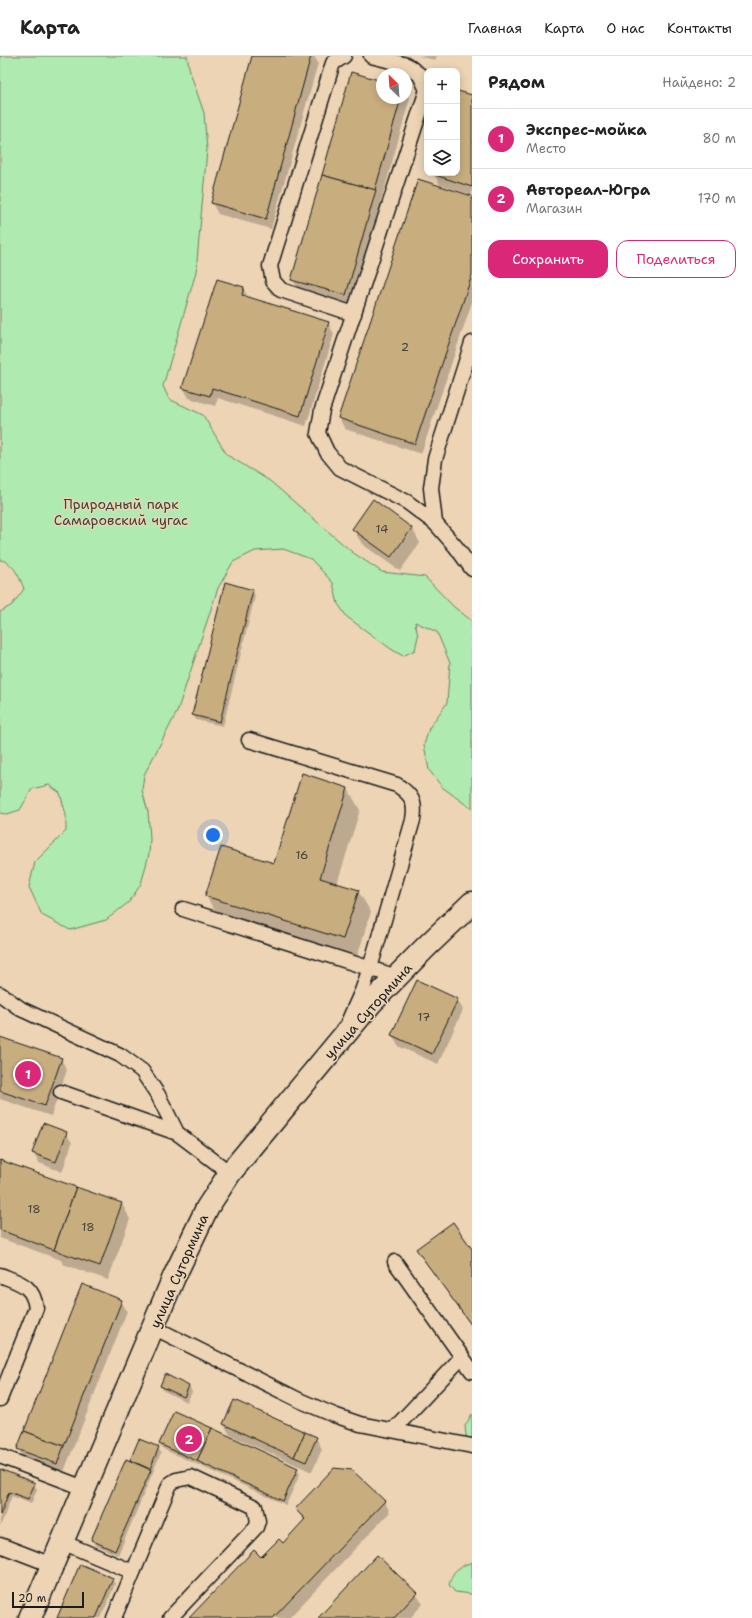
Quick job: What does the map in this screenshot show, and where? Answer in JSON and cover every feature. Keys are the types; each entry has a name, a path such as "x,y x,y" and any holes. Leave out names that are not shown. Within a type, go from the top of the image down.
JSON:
{"street":[{"name":"улица Сутормина","path":"30,1618 191,1238 207,1208 230,1173 371,1003 426,946 472,903"}],"lane":[{"path":"344,56 333,63 270,266 273,281 281,290 354,314"},
{"path":"371,56 407,65 420,75 427,90 322,410 318,433 327,452 340,468 406,502 435,523 456,547 472,570"},
{"path":"435,523 431,488 435,459 472,343"},
{"path":"249,740 397,785 406,791 412,798 414,810 413,820 370,968 362,991 337,1044"},
{"path":"183,909 397,977"},
{"path":"0,994 21,1009 120,1054 142,1071 158,1095 177,1133"},
{"path":"61,1092 177,1133 230,1173"},
{"path":"395,1262 472,1371"},
{"path":"0,1275 28,1288 34,1297 36,1308 0,1399"},
{"path":"153,1328 334,1415 360,1424 472,1446"},
{"path":"393,1430 462,1357"},
{"path":"0,1456 84,1488"},
{"path":"114,1618 170,1484 176,1480 191,1477 255,1507 258,1521 256,1527 170,1618"},
{"path":"62,1542 133,1572"},
{"path":"0,1545 52,1565"}],"green space":[{"name":"Природный парк Самаровский чугас","path":"0,56 187,56 190,72 204,113 207,150 196,272 163,386 169,399 203,415 227,455 270,481 352,552 382,572 425,577 454,607 472,621 472,809 442,787 429,770 424,745 429,728 447,703 450,663 437,632 415,622 418,636 415,650 403,656 347,617 338,604 333,583 311,559 283,549 255,551 233,562 218,588 177,712 144,775 142,790 148,812 150,838 149,854 141,884 129,902 106,920 70,930 42,915 29,887 35,862 66,831 66,815 60,793 49,785 32,789 20,810 7,814 0,813 0,612 12,605 24,589 18,575 9,563 0,560"},
{"path":"472,1414 472,1450 467,1443 465,1426"},
{"path":"472,1562 472,1594 455,1592 449,1585 454,1572"}],"building":[{"path":"252,56 311,56 266,219 211,203"},
{"path":"351,72 376,79 376,104 399,104 375,190 322,175"},
{"path":"460,92 472,95 472,187 438,176 460,176"},
{"path":"322,175 376,190 346,295 291,280"},
{"path":"418,179 472,196 472,275 415,444 338,418"},
{"path":"217,279 244,287 242,295 329,322 300,416 212,388 210,396 182,388"},
{"path":"373,499 412,528 391,557 352,529"},
{"path":"225,582 253,590 220,722 192,715"},
{"path":"302,773 348,788 320,878 359,890 343,939 205,896 221,847 274,863"},
{"path":"417,980 458,999 432,1054 391,1035"},
{"path":"0,1037 62,1058 45,1106 0,1091"},
{"path":"43,1123 67,1132 56,1162 32,1153"},
{"path":"0,1160 76,1187 54,1250 0,1230"},
{"path":"76,1187 122,1203 100,1266 54,1250"},
{"path":"453,1222 472,1249 472,1326 416,1249"},
{"path":"82,1284 122,1300 64,1446 24,1431"},
{"path":"165,1374 189,1386 184,1397 160,1386"},
{"path":"234,1400 305,1432 294,1457 223,1424"},
{"path":"174,1411 212,1428 197,1461 159,1444"},
{"path":"212,1428 298,1468 283,1501 197,1461"},
{"path":"24,1431 64,1446 57,1464 17,1449"},
{"path":"305,1432 317,1437 306,1462 294,1457"},
{"path":"139,1439 159,1447 150,1469 130,1460"},
{"path":"126,1459 151,1470 115,1551 91,1540"},
{"path":"334,1468 352,1470 385,1501 273,1618 189,1618 254,1550 261,1557 279,1539 283,1543 305,1519 295,1509"},
{"path":"0,1469 35,1483 28,1499 9,1492 0,1515"},
{"path":"377,1555 417,1593 394,1618 318,1618"},
{"path":"80,1564 113,1578 96,1618 57,1618"}],"place":[{"name":"Экспрес-мойка","path":"28,1074"},
{"name":"Автореал-Югра","path":"189,1439"}]}
